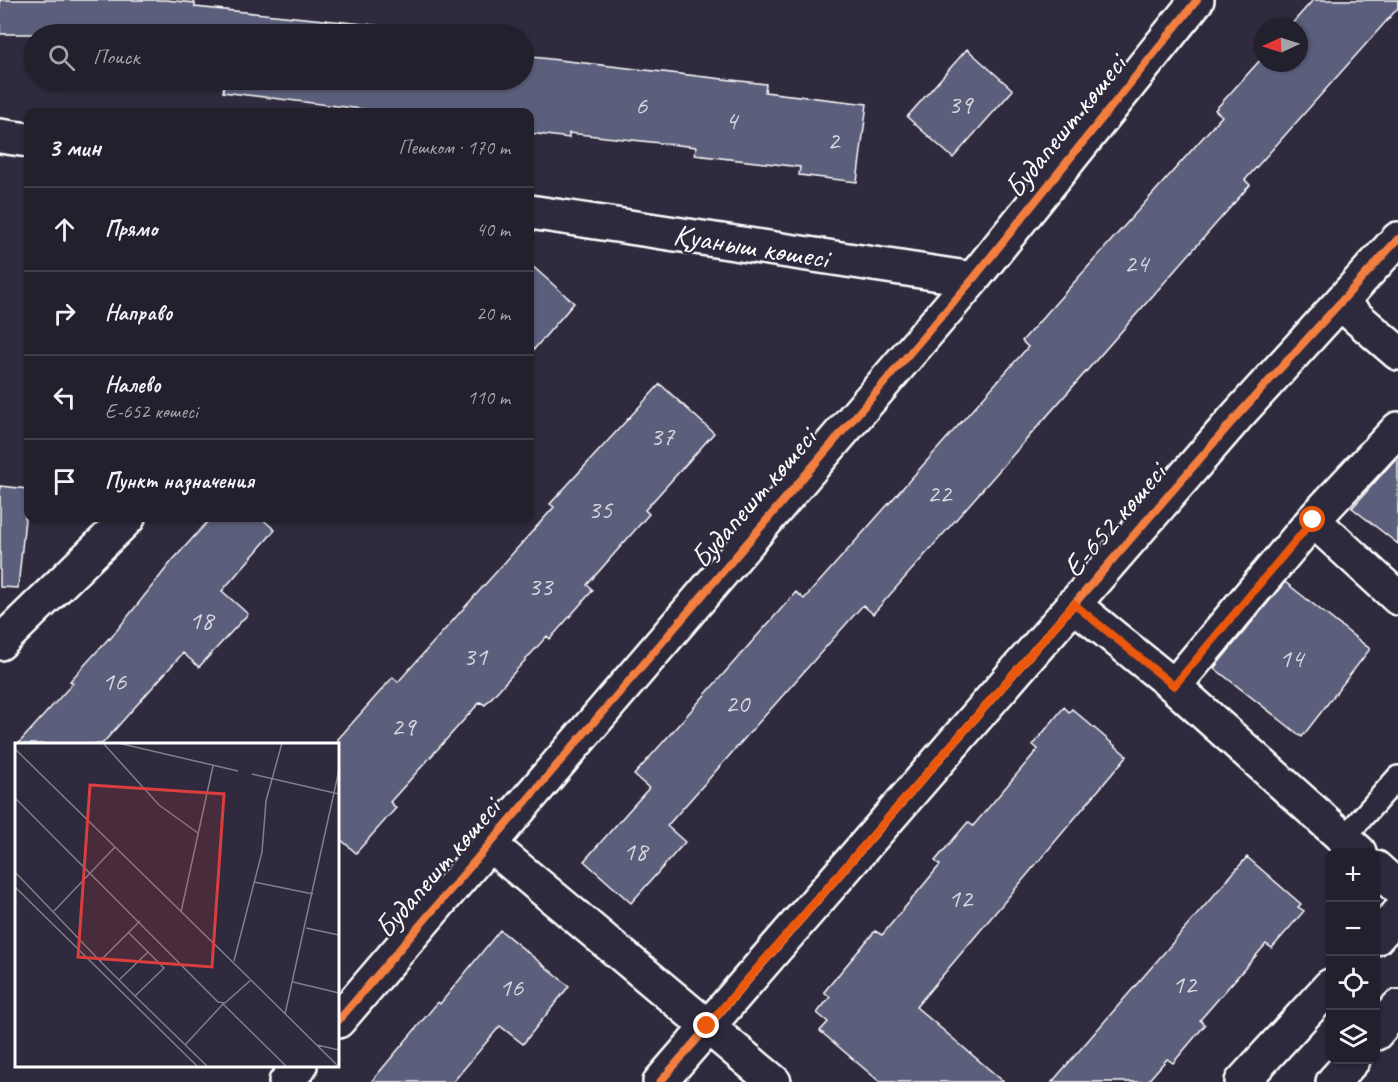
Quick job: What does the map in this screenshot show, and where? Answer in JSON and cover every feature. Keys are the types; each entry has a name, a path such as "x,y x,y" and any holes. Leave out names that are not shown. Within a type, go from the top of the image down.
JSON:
{"street":[{"name":"Будапешт көшесі","path":"339,1020 973,279 1197,0"},
{"path":"0,136 24,139"},
{"name":"Қуаныш көшесі","path":"534,213 973,279"},
{"name":"Е-652 көшесі","path":"660,1082 1237,416 1398,239"},
{"path":"1340,303 1398,353"},
{"path":"1174,686 1313,520 1398,429"},
{"path":"1313,520 1398,597"},
{"path":"0,643 124,522"},
{"path":"1074,604 1174,686 1351,846"},
{"path":"489,844 774,1082"},
{"path":"1380,872 1398,888"},
{"path":"1380,934 1398,914"},
{"path":"1242,1082 1326,990"},
{"path":"1380,1028 1398,1007"},
{"path":"1333,1082 1349,1064"},
{"path":"286,1082 298,1067"}],"lane":[{"path":"1351,846 1398,777"}],"building":[{"path":"0,0 166,0 195,3 195,7 363,24 24,24 24,34 0,34"},
{"path":"1313,0 1398,0 1398,8 1245,180 1250,185 873,614 863,605 667,826 685,842 631,903 584,861 649,788 634,775 796,592 804,599 1028,347 1022,341 1222,116 1215,110 1254,67 1254,72 1308,72 1308,18 1297,18"},
{"path":"967,49 1013,90 953,158 907,117"},
{"path":"534,57 766,84 765,92 867,104 857,182 799,175 800,167 695,155 696,147 569,133 569,138 534,134 534,108 353,108 223,92 223,90 534,90"},
{"path":"534,268 574,303 534,349"},
{"path":"660,384 714,433 645,510 649,514 587,585 593,590 550,639 547,636 485,705 480,702 390,802 396,808 356,853 339,838 338,739 393,677 398,682 554,507 550,504"},
{"path":"1398,456 1398,544 1352,508"},
{"path":"0,486 24,489 25,522 18,588 0,587"},
{"path":"207,522 266,522 275,530 222,591 248,614 199,667 183,653 103,743 19,743 73,683 70,681 110,639 172,561"},
{"path":"1285,582 1370,649 1302,737 1214,668"},
{"path":"1064,707 1069,712 1072,709 1127,756 916,1007 1004,1082 880,1082 820,1031 828,1022 817,1013 830,997 824,992 875,931 882,935 940,865 935,861 968,822 973,826 1038,749 1033,745"},
{"path":"1247,857 1301,904 1298,907 1304,911 1272,948 1266,944 1200,1020 1205,1025 1173,1063 1167,1059 1147,1082 1052,1082"},
{"path":"500,930 569,986 523,1044 500,1026 453,1082 371,1082 438,1002 440,1004"}],"cycle path":[{"path":"339,1020 973,279 1197,0"},
{"path":"660,1082 1237,416 1398,239"}],"route":[{"path":"707,1026 1074,604 1174,686 1313,520"}]}
